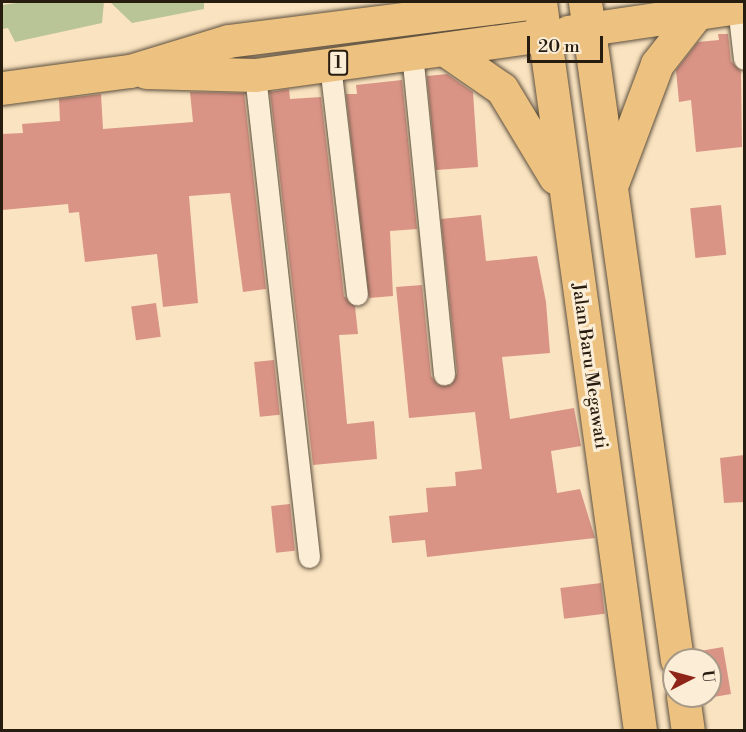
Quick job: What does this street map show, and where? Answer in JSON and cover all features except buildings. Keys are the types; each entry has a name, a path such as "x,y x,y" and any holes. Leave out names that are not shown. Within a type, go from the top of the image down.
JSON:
{"main road":[{"name":"Jalan Baru Megawati","path":"539,2 639,730"},
{"name":"1","path":"130,71 228,41 539,2"},
{"name":"1","path":"2,88 130,71 255,75 545,35 587,15 697,13 741,7"},
{"path":"609,196 657,64 697,13"},
{"path":"587,15 609,196 675,648"},
{"path":"444,49 502,89 537,141 567,203"},
{"path":"684,708 688,730"}],"street":[{"path":"741,7 744,59"},
{"path":"411,53 444,374"},
{"path":"330,64 357,294"},
{"path":"255,75 309,557"}],"green space":[{"path":"24,2 104,2 102,23 15,42 8,28 2,29 2,5"},
{"path":"110,2 204,2 204,9 132,23"}]}
